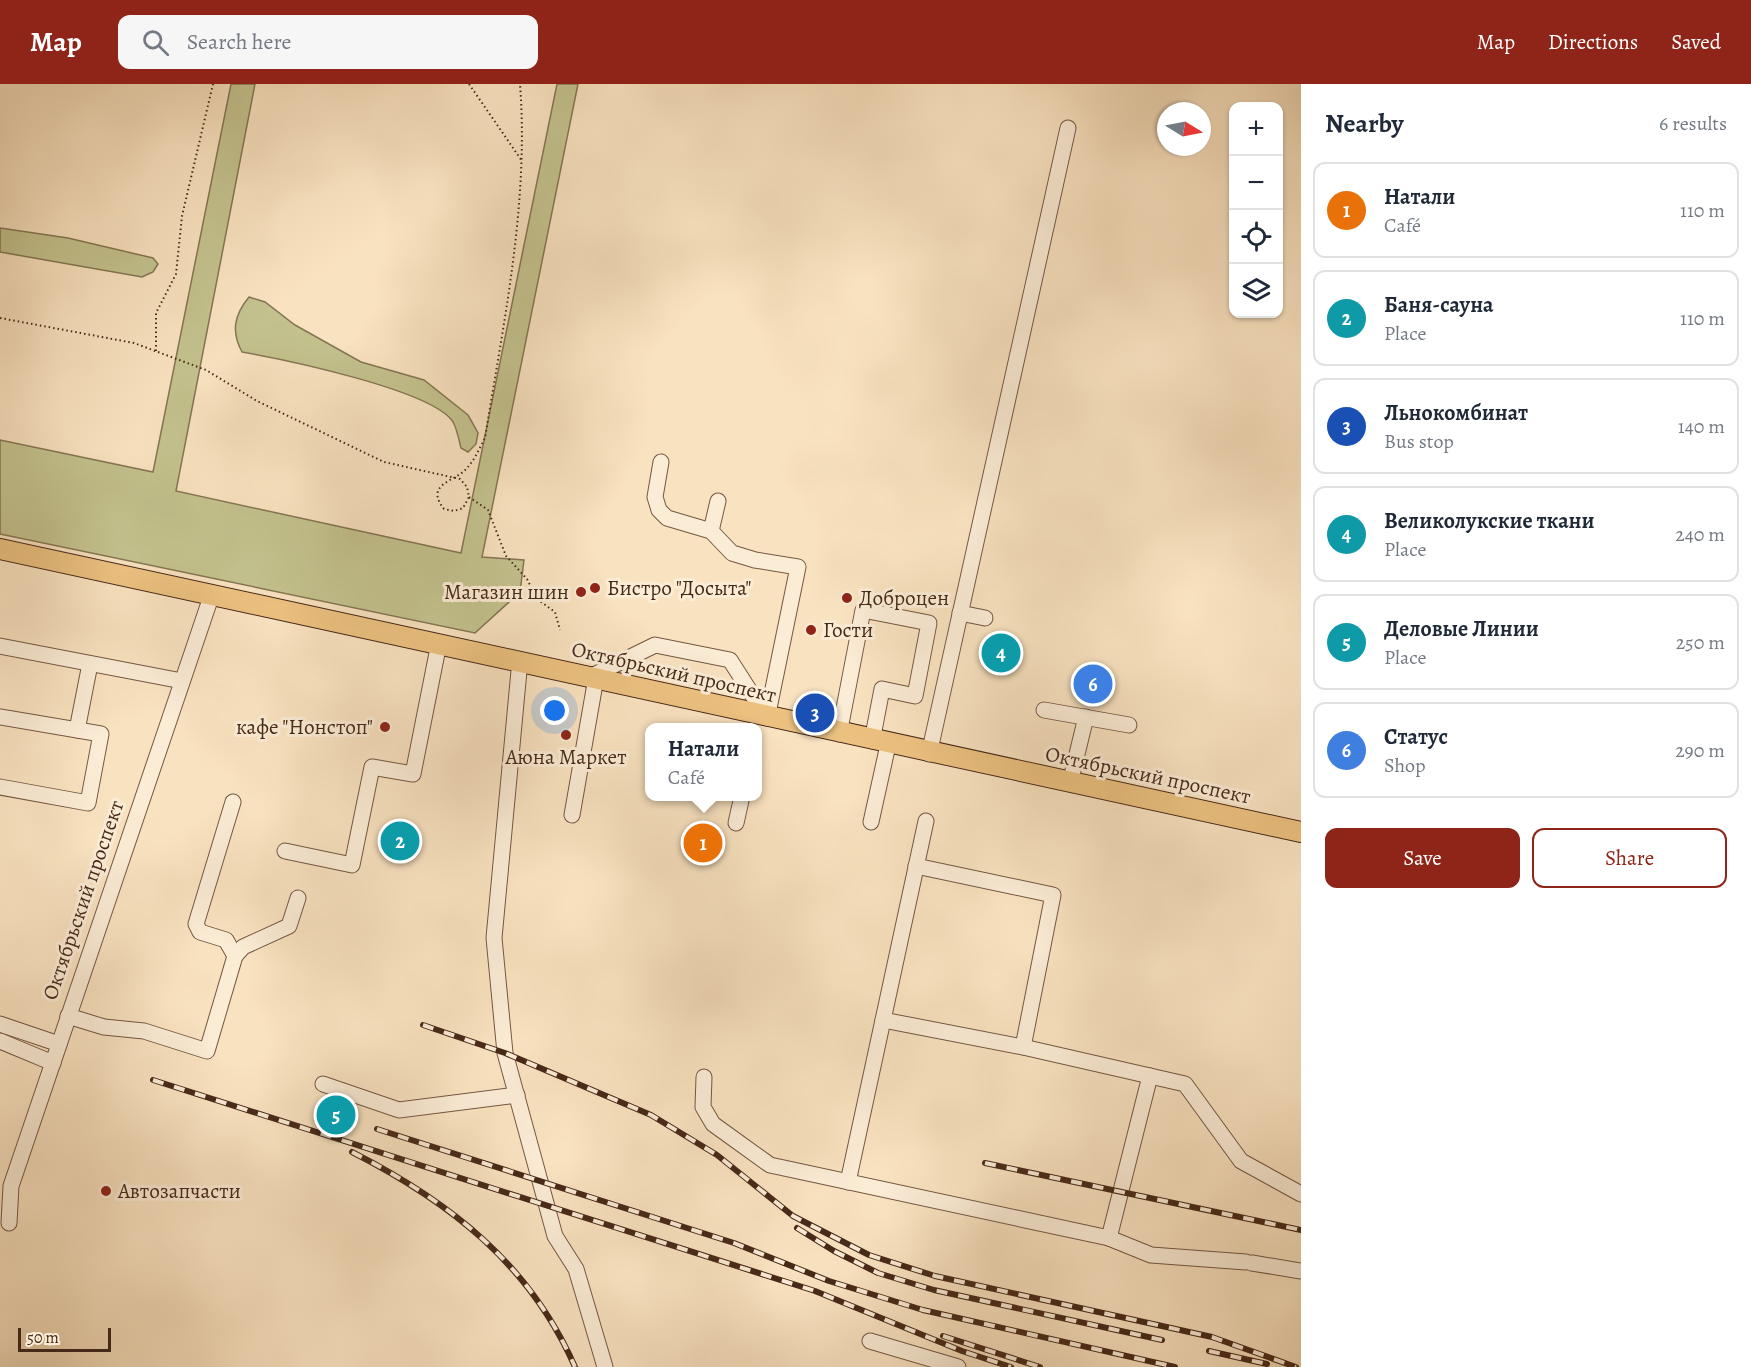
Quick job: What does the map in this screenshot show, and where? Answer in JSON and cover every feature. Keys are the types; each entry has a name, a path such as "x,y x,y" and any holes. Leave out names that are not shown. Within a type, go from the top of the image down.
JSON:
{"main road":[{"name":"Октябрьский проспект","path":"0,549 520,660 761,721 839,734 1301,832"}],"street":[{"path":"929,754 1068,128"},
{"path":"661,462 655,497 659,510 667,518 711,531 732,553 755,560 798,567 761,721"},
{"path":"711,531 718,501"},
{"name":"Октябрьский проспект","path":"9,1222 11,1186 212,594"},
{"path":"839,734 863,610 929,623 915,696 882,689 880,743 871,822"},
{"path":"960,613 986,618"},
{"path":"285,851 352,865 372,767 413,774 439,643"},
{"path":"572,815 593,677 655,645 730,660 761,721"},
{"path":"0,646 182,681"},
{"path":"520,660 494,938 505,1053 555,1236 576,1269 605,1367"},
{"path":"77,730 90,664"},
{"path":"1044,710 1129,725"},
{"path":"0,717 101,735 88,803 0,787"},
{"path":"1070,783 1086,717"},
{"path":"736,823 741,801"},
{"path":"233,802 196,924 200,932 226,940 235,956"},
{"path":"848,1182 926,821"},
{"path":"916,866 1053,895 1023,1047"},
{"path":"68,1016 105,1027 144,1031 207,1051 235,956 243,947 290,926 298,898"},
{"path":"883,1020 1023,1047 1185,1084 1240,1161 1300,1190"},
{"path":"0,1024 59,1044"},
{"path":"0,1041 52,1063"},
{"path":"1109,1238 1150,1076"},
{"path":"704,1077 704,1107 713,1124 770,1165 1109,1238 1151,1255 1249,1262 1301,1271"},
{"path":"324,1084 399,1110 517,1095"},
{"path":"870,1341 958,1367"}],"path":[{"path":"156,351 156,313 176,274 182,216 213,84"},
{"path":"469,84 522,161"},
{"path":"0,318 134,343 206,370 256,401 384,462 451,477 460,479 467,487 469,497 463,508 454,511 444,509 438,502 438,492 442,484 451,477 463,473 475,459 485,438 518,230 522,161 520,84"},
{"path":"469,497 488,510 506,556 528,579 537,599 555,612 560,630"}],"shaded area":[{"path":"231,84 255,84 176,491 461,553 557,84 578,84 482,557 524,560 520,592 475,633 0,534 0,440 153,472"},
{"path":"0,228 68,238 153,258 158,264 153,272 142,277 0,252"},
{"path":"249,297 265,302 295,325 361,362 424,380 468,415 478,433 476,444 468,452 461,448 453,422 440,410 417,399 355,378 242,352 235,331 237,317"}],"railway":[{"path":"423,1025 505,1053 651,1115 717,1155 793,1216 869,1255 935,1276 1212,1337 1296,1367"},
{"path":"153,1080 815,1291 962,1351 1011,1367"},
{"path":"377,1129 734,1243 829,1281 923,1310 1175,1367"},
{"path":"352,1152 422,1192 483,1240 511,1267 535,1297 557,1330 575,1367"},
{"path":"985,1163 1301,1230"},
{"path":"797,1228 834,1251 878,1273 934,1290 1162,1340"},
{"path":"943,1336 1040,1367"},
{"path":"1209,1351 1267,1364"}],"place":[{"name":"Бистро \"Досыта\"","path":"595,588"},
{"name":"Магазин шин","path":"581,592"},
{"name":"Доброцен","path":"847,598"},
{"name":"Гости","path":"811,630"},
{"name":"Великолукские ткани","path":"1001,653"},
{"name":"Статус","path":"1093,684"},
{"name":"Льнокомбинат","path":"815,713"},
{"name":"кафе \"Нонстоп\"","path":"385,727"},
{"name":"Аюна Маркет","path":"566,735"},
{"name":"Баня-сауна","path":"400,841"},
{"name":"Натали","path":"703,843"},
{"name":"Деловые Линии","path":"336,1115"},
{"name":"Автозапчасти","path":"106,1191"}]}
